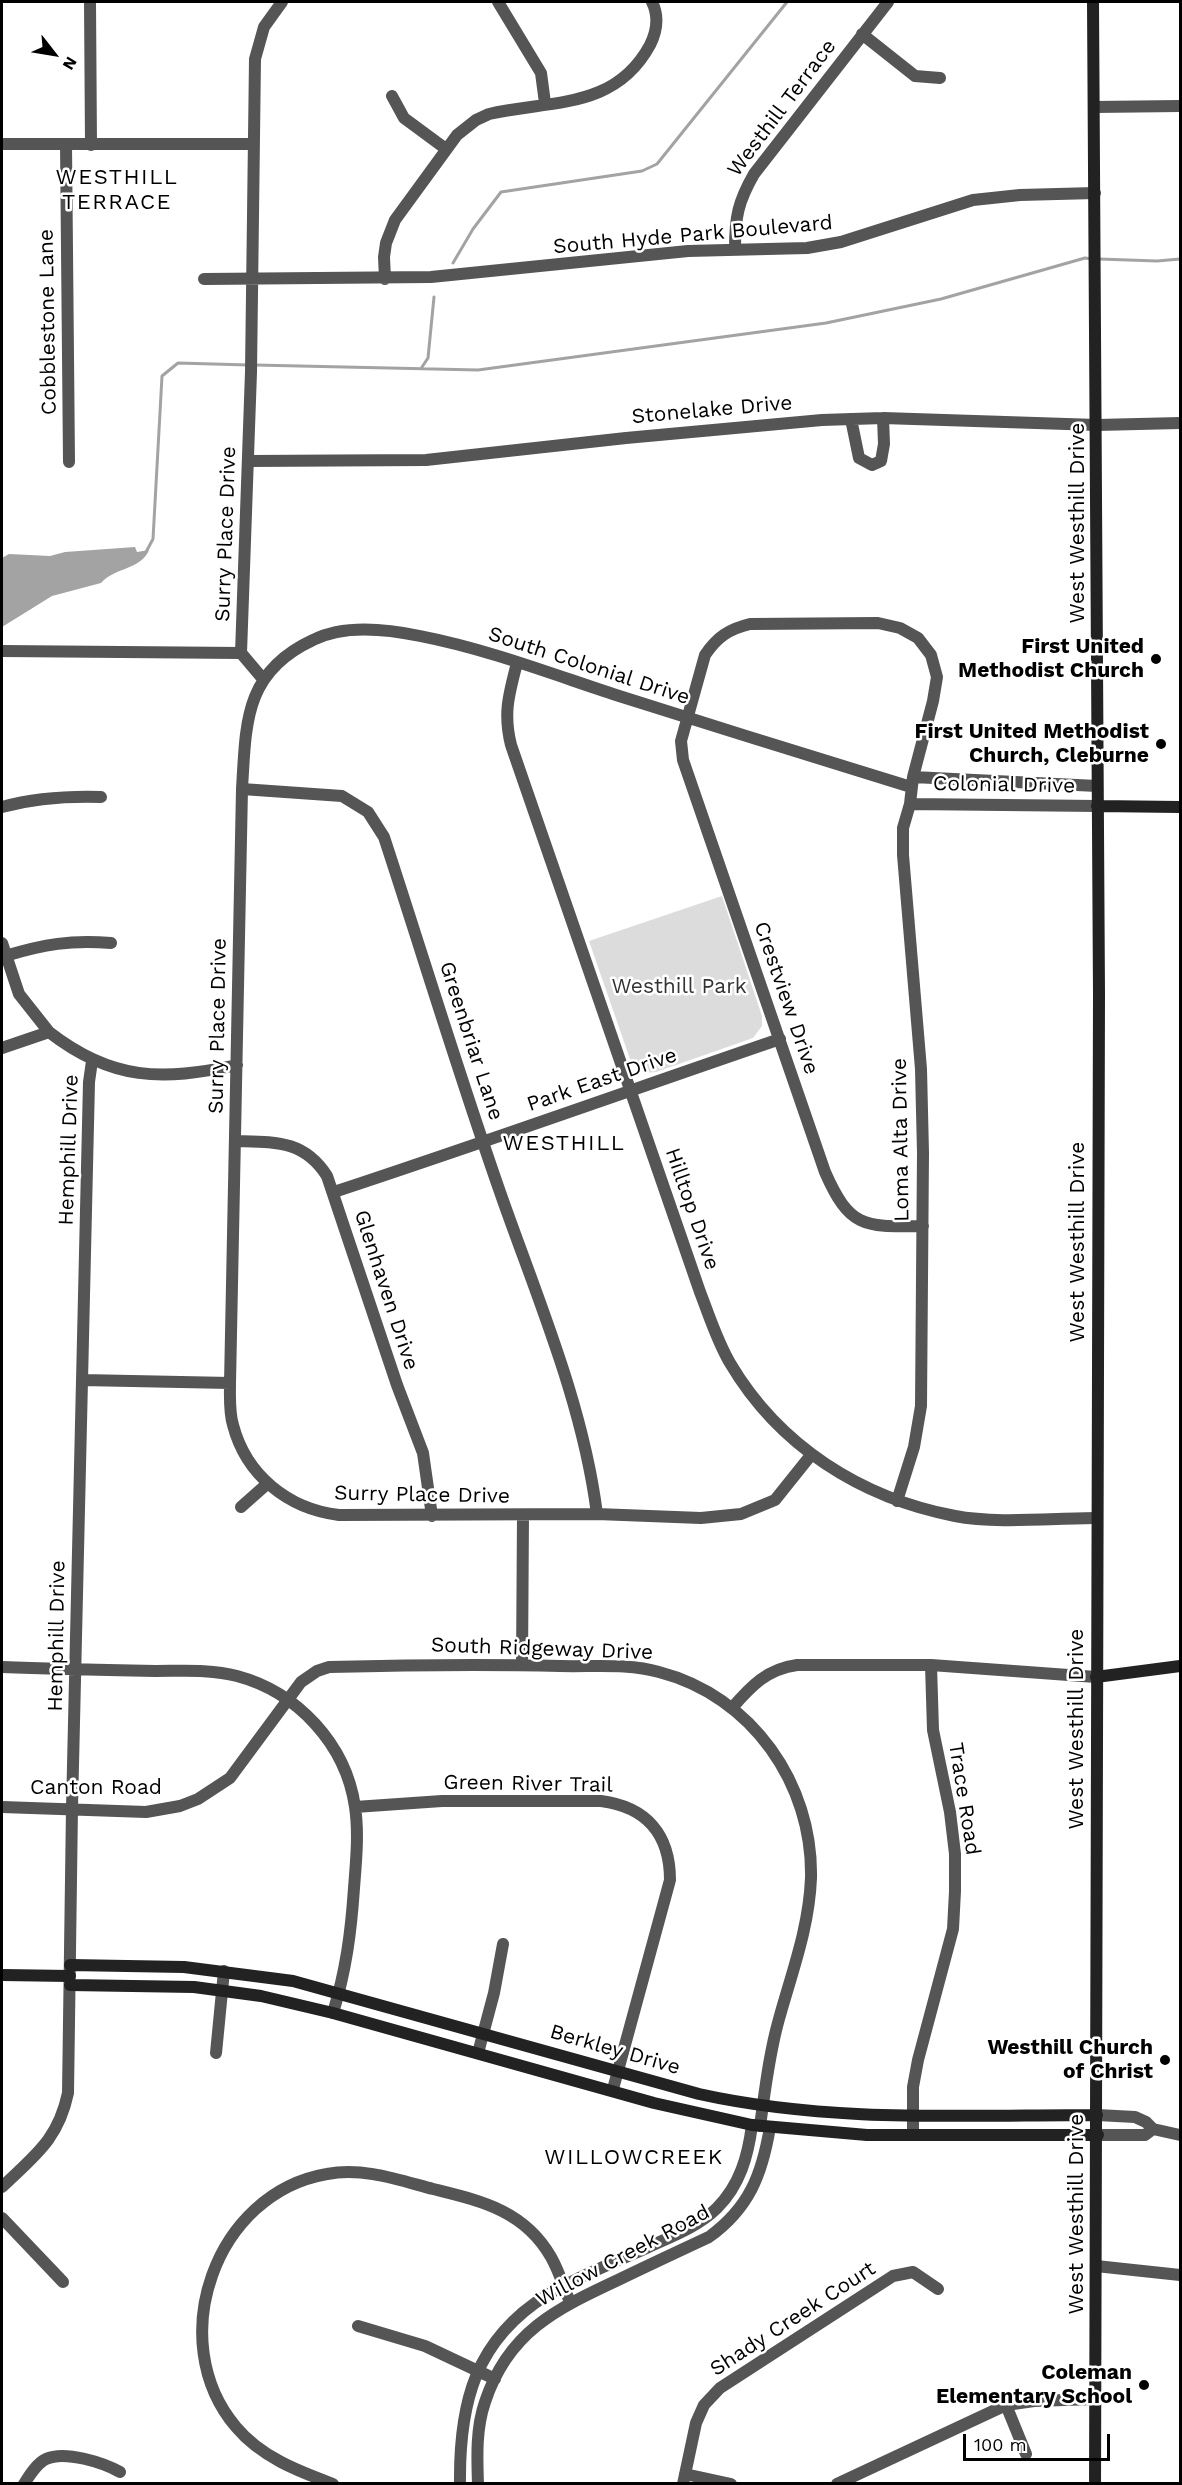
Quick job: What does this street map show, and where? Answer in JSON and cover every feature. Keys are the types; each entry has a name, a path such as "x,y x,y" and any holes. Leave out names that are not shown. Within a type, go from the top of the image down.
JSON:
{"street":[{"path":"90,2 91,145"},
{"name":"Surry Place Drive","path":"278,2 264,27 255,59 251,358 242,653 263,680 252,701 246,726 242,789 230,1383 232,1424 241,1448 267,1484 286,1498 321,1513 701,1518 741,1514 775,1500 811,1455"},
{"path":"498,2 542,73 545,104"},
{"path":"385,279 384,258 392,226 446,149 464,129 489,114 588,97 613,87 625,78 651,42 657,18 652,2"},
{"name":"Westhill Terrace","path":"735,249 735,228 740,199 754,174 888,2"},
{"name":"West Westhill Drive","path":"1093,2 1099,994 1096,1518 1098,2135 1095,2484"},
{"path":"862,34 915,76 940,78"},
{"path":"392,96 404,118 446,149"},
{"path":"1094,107 1180,106"},
{"path":"2,144 253,144"},
{"name":"Cobblestone Lane","path":"66,144 69,462"},
{"name":"South Hyde Park Boulevard","path":"204,279 385,279 484,273 657,254 735,249 807,248 841,242 973,200 1095,193"},
{"path":"851,419 859,458 872,465 881,461 884,444 883,418"},
{"name":"Stonelake Drive","path":"248,461 426,460 626,438 851,419 1097,425 1180,423"},
{"name":"Crestview Drive","path":"912,782 933,701 937,676 931,655 918,638 900,627 878,623 750,624 736,627 718,638 705,655 681,741 683,760 825,1172 837,1198 850,1214 865,1223 882,1227 922,1226"},
{"name":"South Colonial Drive","path":"263,680 288,655 314,639 343,630 393,632 420,636 517,663 687,718 912,782"},
{"path":"2,651 242,653"},
{"name":"Hilltop Drive","path":"517,663 507,698 506,724 700,1292 729,1361 750,1393 774,1422 811,1455 843,1475 897,1501 957,1517 1096,1518"},
{"name":"Colonial Drive","path":"912,782 1097,786"},
{"name":"Loma Alta Drive","path":"897,1501 914,1447 921,1406 921,1069 903,855 903,828 910,804 912,782"},
{"name":"Greenbriar Lane","path":"242,789 342,796 356,802 378,823 483,1143 571,1393 591,1470 597,1515"},
{"path":"2,807 62,796 100,797"},
{"name":"Colonial Drive","path":"910,804 1097,806"},
{"path":"1097,806 1180,807"},
{"path":"5,956 40,946 77,940 111,943"},
{"path":"2,943 19,994 49,1032 92,1061 123,1071 157,1074 210,1071 237,1065"},
{"path":"2,1048 49,1032"},
{"name":"Park East Drive","path":"334,1192 483,1143 631,1089 780,1039"},
{"name":"Hemphill Drive","path":"2,2187 47,2144 57,2130 64,2113 68,2093 72,1808 89,1082 92,1061"},
{"name":"Glenhaven Drive","path":"236,1141 278,1143 298,1148 318,1162 334,1192 397,1385 423,1453 432,1516"},
{"path":"82,1380 230,1383"},
{"path":"241,1508 267,1484"},
{"path":"522,1665 524,1515"},
{"name":"South Ridgeway Drive","path":"287,1699 301,1682 316,1671 328,1667 522,1665 635,1668 657,1671 694,1684 732,1708"},
{"path":"732,1708 755,1682 784,1667 931,1665 1096,1677 1180,1666"},
{"name":"Trace Road","path":"913,2134 913,2087 918,2060 951,1940 954,1900 955,1854 950,1812 933,1730 931,1665"},
{"path":"2,1667 216,1672 259,1683 287,1699 308,1716 334,1749 345,1768 355,1808 356,1858 351,1934 346,1966 333,2013"},
{"name":"Canton Road","path":"2,1807 146,1812 180,1806 198,1799 230,1778 287,1699"},
{"name":"Willow Creek Road","path":"477,2484 479,2428 485,2402 506,2358 526,2334 545,2317 570,2302 709,2237 720,2229 742,2205 756,2182 764,2160 761,2126 763,2107 778,2021 807,1917 811,1878 810,1856 807,1829 793,1783 765,1740 732,1708"},
{"name":"Green River Trail","path":"355,1808 442,1800 601,1801 627,1807 652,1824 667,1849 670,1880 613,2089"},
{"path":"478,2053 503,1944"},
{"name":"Berkley Drive","path":"2,1976 70,1975 184,1967 225,1971 293,1981 699,2094 763,2107 820,2113 1135,2117 1146,2122 1153,2129 1180,2135"},
{"path":"216,2053 225,1971"},
{"name":"Berkley Drive","path":"70,1975 261,1996 333,2013 613,2089 654,2103 761,2126 863,2135 1144,2135 1153,2129"},
{"name":"Willow Creek Road","path":"460,2484 461,2430 470,2390 478,2371 505,2329 533,2304 563,2286 689,2228 709,2215 738,2179 746,2154 761,2126"},
{"path":"333,2484 279,2461 257,2446 236,2427 220,2402 210,2375 202,2346 202,2316 208,2283 217,2260 253,2212 290,2186 327,2174 373,2173 485,2202 523,2223 538,2239 551,2257 570,2302"},
{"path":"2,2218 63,2282"},
{"path":"1096,2266 1180,2275"},
{"name":"Shady Creek Court","path":"684,2479 696,2423 704,2405 720,2388 893,2276 913,2272 938,2289"},
{"path":"358,2326 424,2346 495,2379"},
{"path":"837,2484 1006,2405 1034,2401 1095,2399"},
{"path":"1006,2405 1026,2454"},
{"path":"24,2484 46,2458 59,2456 88,2460 120,2472"},
{"path":"684,2479 731,2484"}],"green space":[{"name":"Westhill Park","path":"722,896 762,1016 762,1026 753,1038 656,1072 641,1070 630,1059 589,941"}],"shaded area":[{"path":"135,547 137,552 149,550 145,557 134,565 113,574 101,583 52,596 2,627 2,558 9,554 50,556 65,552"}],"waterway":[{"path":"453,263 473,229 501,192 642,171 657,164 787,2"},
{"path":"255,365 478,370 826,323 941,299 1085,258 1092,259"},
{"path":"1099,259 1157,261 1180,259"},
{"path":"422,367 428,358 434,297"},
{"path":"146,552 153,539 162,376 178,363 248,365"}],"place":[{"name":"First United Methodist Church","path":"1156,659"},
{"name":"First United Methodist Church, Cleburne","path":"1161,744"},
{"name":"Westhill Church of Christ","path":"1165,2060"},
{"name":"Coleman Elementary School","path":"1144,2385"}],"district":[{"name":"WESTHILL TERRACE","path":"117,190"},
{"name":"WESTHILL","path":"564,1144"},
{"name":"WILLOWCREEK","path":"634,2158"}]}
